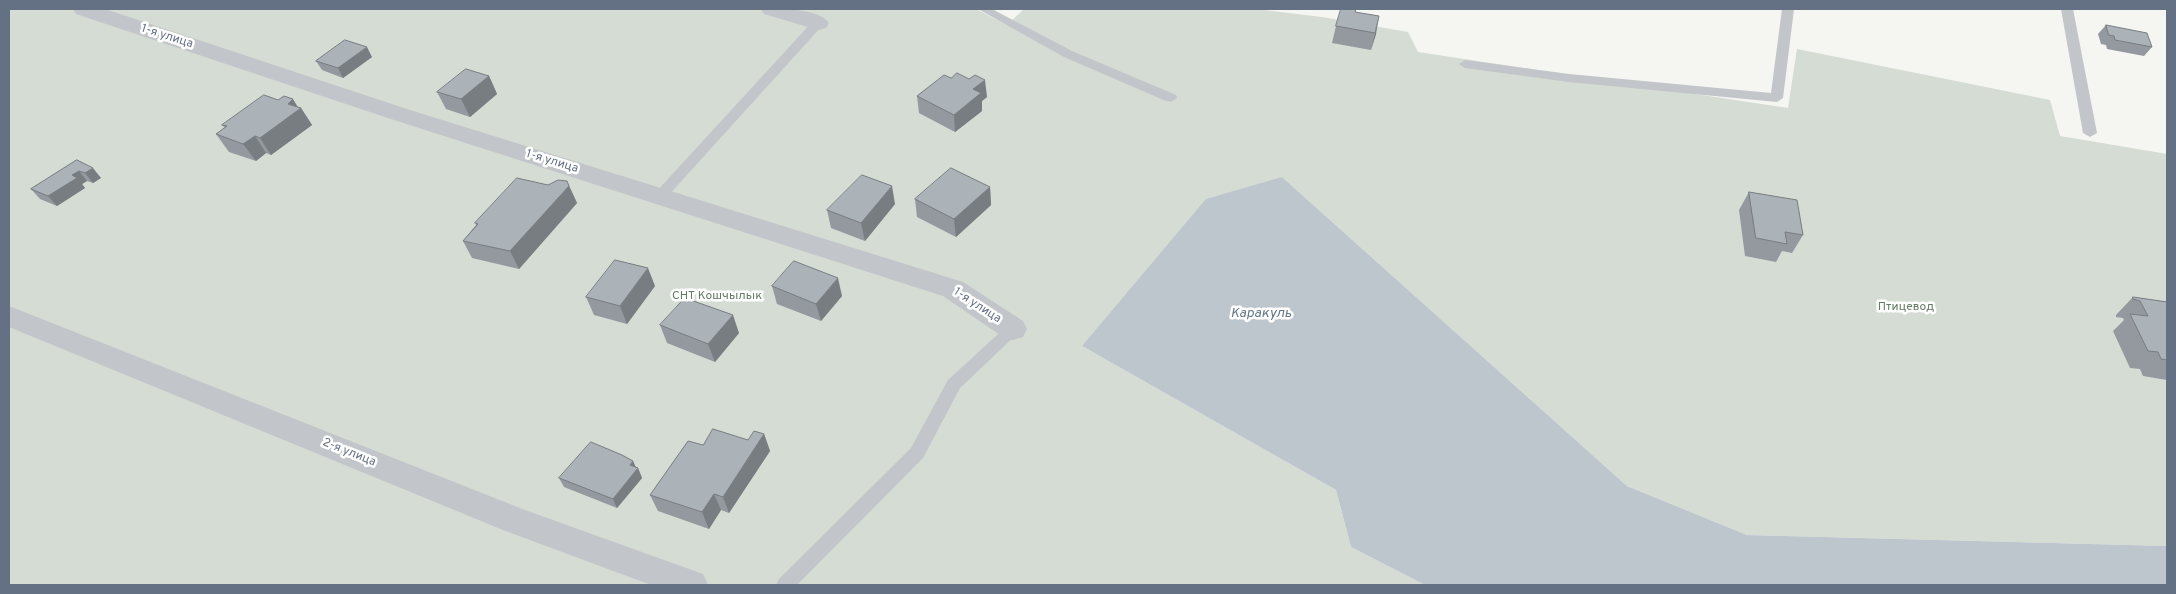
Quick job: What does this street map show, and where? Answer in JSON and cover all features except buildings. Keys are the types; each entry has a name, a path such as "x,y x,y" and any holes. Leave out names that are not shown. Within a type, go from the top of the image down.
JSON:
{"street":[{"name":"1-я улица","path":"84,9 402,115 953,289 1013,329"},
{"path":"772,9 818,23"},
{"name":"2-я улица","path":"9,316 505,516 691,585"}],"lane":[{"path":"984,9 1068,54 1172,98"},
{"path":"1465,64 1569,78 1777,98 1788,9"},
{"path":"2067,9 2090,133"},
{"path":"661,196 818,23"},
{"path":"785,585 917,453 954,384 1013,329"}],"green space":[{"name":"СНТ Кошчылык","path":"9,9 976,9 1007,25 1024,9 1255,9 1322,17 1408,32 1418,52 1788,108 1797,49 2050,100 2060,136 2167,154 2167,546 1747,535 1627,486 1282,177 1082,346 1336,490 1351,547 1425,585 9,585"}],"water":[{"name":"Каракуль","path":"1282,177 1627,486 1747,535 2167,546 2167,585 1425,585 1351,547 1336,490 1082,346 1206,199"}],"park label":[{"name":"Птицевод","path":"1906,308"}]}
